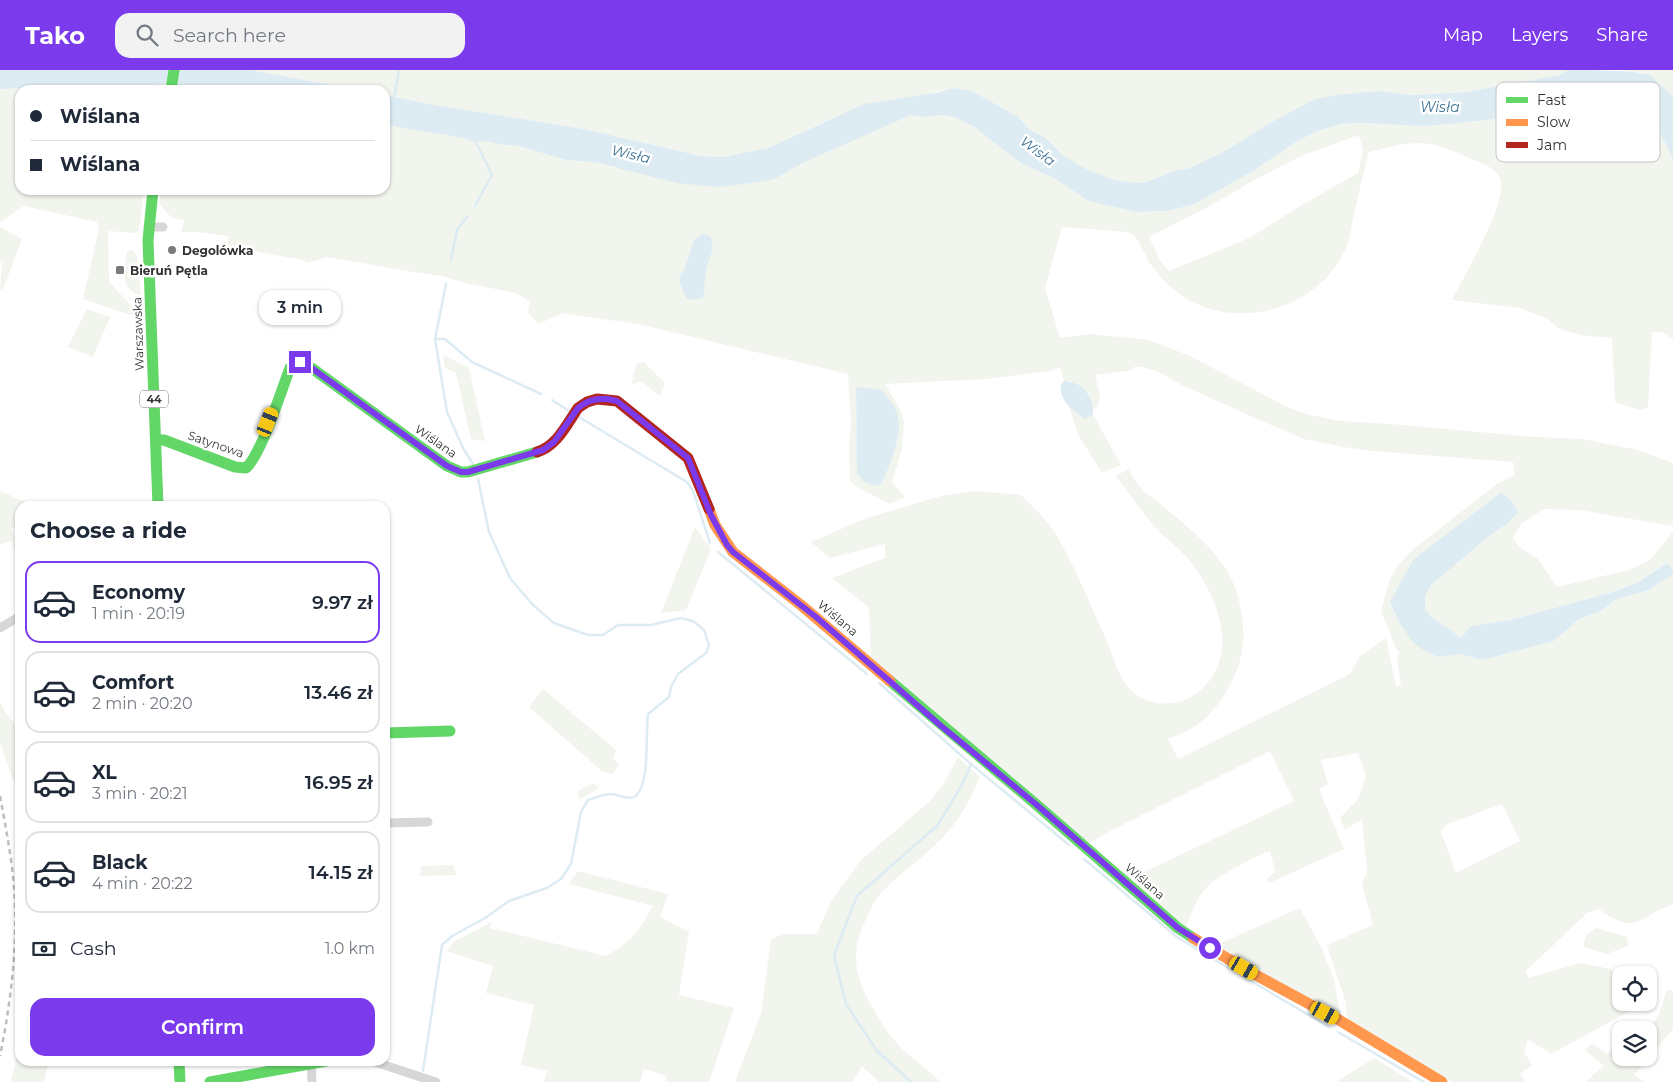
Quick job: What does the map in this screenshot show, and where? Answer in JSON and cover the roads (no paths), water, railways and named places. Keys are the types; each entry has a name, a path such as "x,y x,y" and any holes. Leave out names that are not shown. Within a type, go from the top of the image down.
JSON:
{"street":[{"path":"172,85 174,70"},
{"name":"Warszawska","path":"152,195 148,226 158,501"},
{"path":"148,226 163,227"},
{"name":"Wiślana","path":"268,422 290,368 300,362 313,369 447,466 461,472 468,472 543,450 554,442 582,404 602,398 617,401 688,458 713,520 733,552 816,617 1178,928 1260,978 1341,1022 1442,1082"},
{"name":"Satynowa","path":"156,440 164,440 242,469 248,467 258,451 268,422"},
{"path":"0,628 15,619"},
{"path":"390,733 450,731"},
{"path":"390,823 428,822"},
{"path":"179,1066 180,1082"},
{"path":"210,1082 291,1066"},
{"path":"311,1066 312,1082"},
{"path":"387,1066 436,1082"}],"water":[{"path":"0,70 250,70 332,85 15,85 15,88 0,89"},
{"path":"1568,70 1623,71 1650,75 1658,82 1521,82 1560,75"},
{"path":"1660,84 1673,96 1673,159 1660,132"},
{"name":"Wisła","path":"1496,87 1496,119 1423,126 1342,124 1315,132 1296,142 1253,171 1195,204 1168,211 1137,212 1089,201 1056,179 1022,164 973,126 954,117 943,115 924,117 911,115 805,162 774,179 718,187 677,183 594,162 566,160 515,145 504,145 487,141 474,142 464,138 390,126 390,96 584,129 701,156 723,157 768,148 864,104 940,92 952,88 972,91 1017,116 1030,130 1046,138 1064,156 1086,169 1114,180 1135,183 1147,182 1173,171 1190,168 1227,150 1268,124 1315,99 1377,91 1413,95 1466,92"},
{"path":"703,234 710,236 712,249 706,270 703,298 691,300 686,298 680,275 684,270 694,240"},
{"path":"1064,381 1077,384 1086,391 1092,402 1093,415 1085,419 1067,404 1061,390 1061,384"},
{"path":"856,387 882,390 894,407 898,417 899,426 895,452 882,483 875,486 865,482 857,474"},
{"path":"1502,493 1511,500 1518,512 1509,522 1488,537 1431,585 1425,596 1425,609 1432,618 1461,638 1471,626 1510,620 1613,592 1637,583 1667,563 1673,570 1673,574 1649,590 1617,599 1599,612 1579,619 1554,641 1482,660 1460,654 1438,657 1423,650 1412,641 1400,624 1390,602 1413,560"}],"waterway":[{"path":"394,98 399,70"},
{"path":"475,140 492,175 475,206"},
{"path":"451,260 457,230 467,217"},
{"path":"446,284 435,339 447,412 463,448 473,464"},
{"path":"435,339 445,339 472,362 541,394"},
{"path":"552,400 569,411"},
{"path":"579,417 687,482 693,491 710,543"},
{"path":"423,1071 442,945 452,936 485,918 509,901 547,888 561,879 571,864 581,812 588,800 611,794 634,797 643,782 645,771 648,714 669,697 671,687 678,674 706,653 709,645 704,630 693,621 681,618 651,625 618,625 603,635 588,635 554,623 533,605 510,578 489,532 478,479"},
{"path":"718,552 867,674"},
{"path":"879,683 971,764 1069,845"},
{"path":"911,1082 877,1051 846,1004 834,955 857,896 938,825 964,781 971,764"},
{"path":"1084,859 1177,937 1200,951"},
{"path":"1207,955 1329,1027"},
{"path":"1338,1032 1424,1082"}],"railway":[{"path":"0,796 12,866 15,898 15,943 11,989 0,1056"}],"place":[{"name":"Degolówka","path":"172,250"},
{"name":"Bieruń Pętla","path":"120,270"}]}
